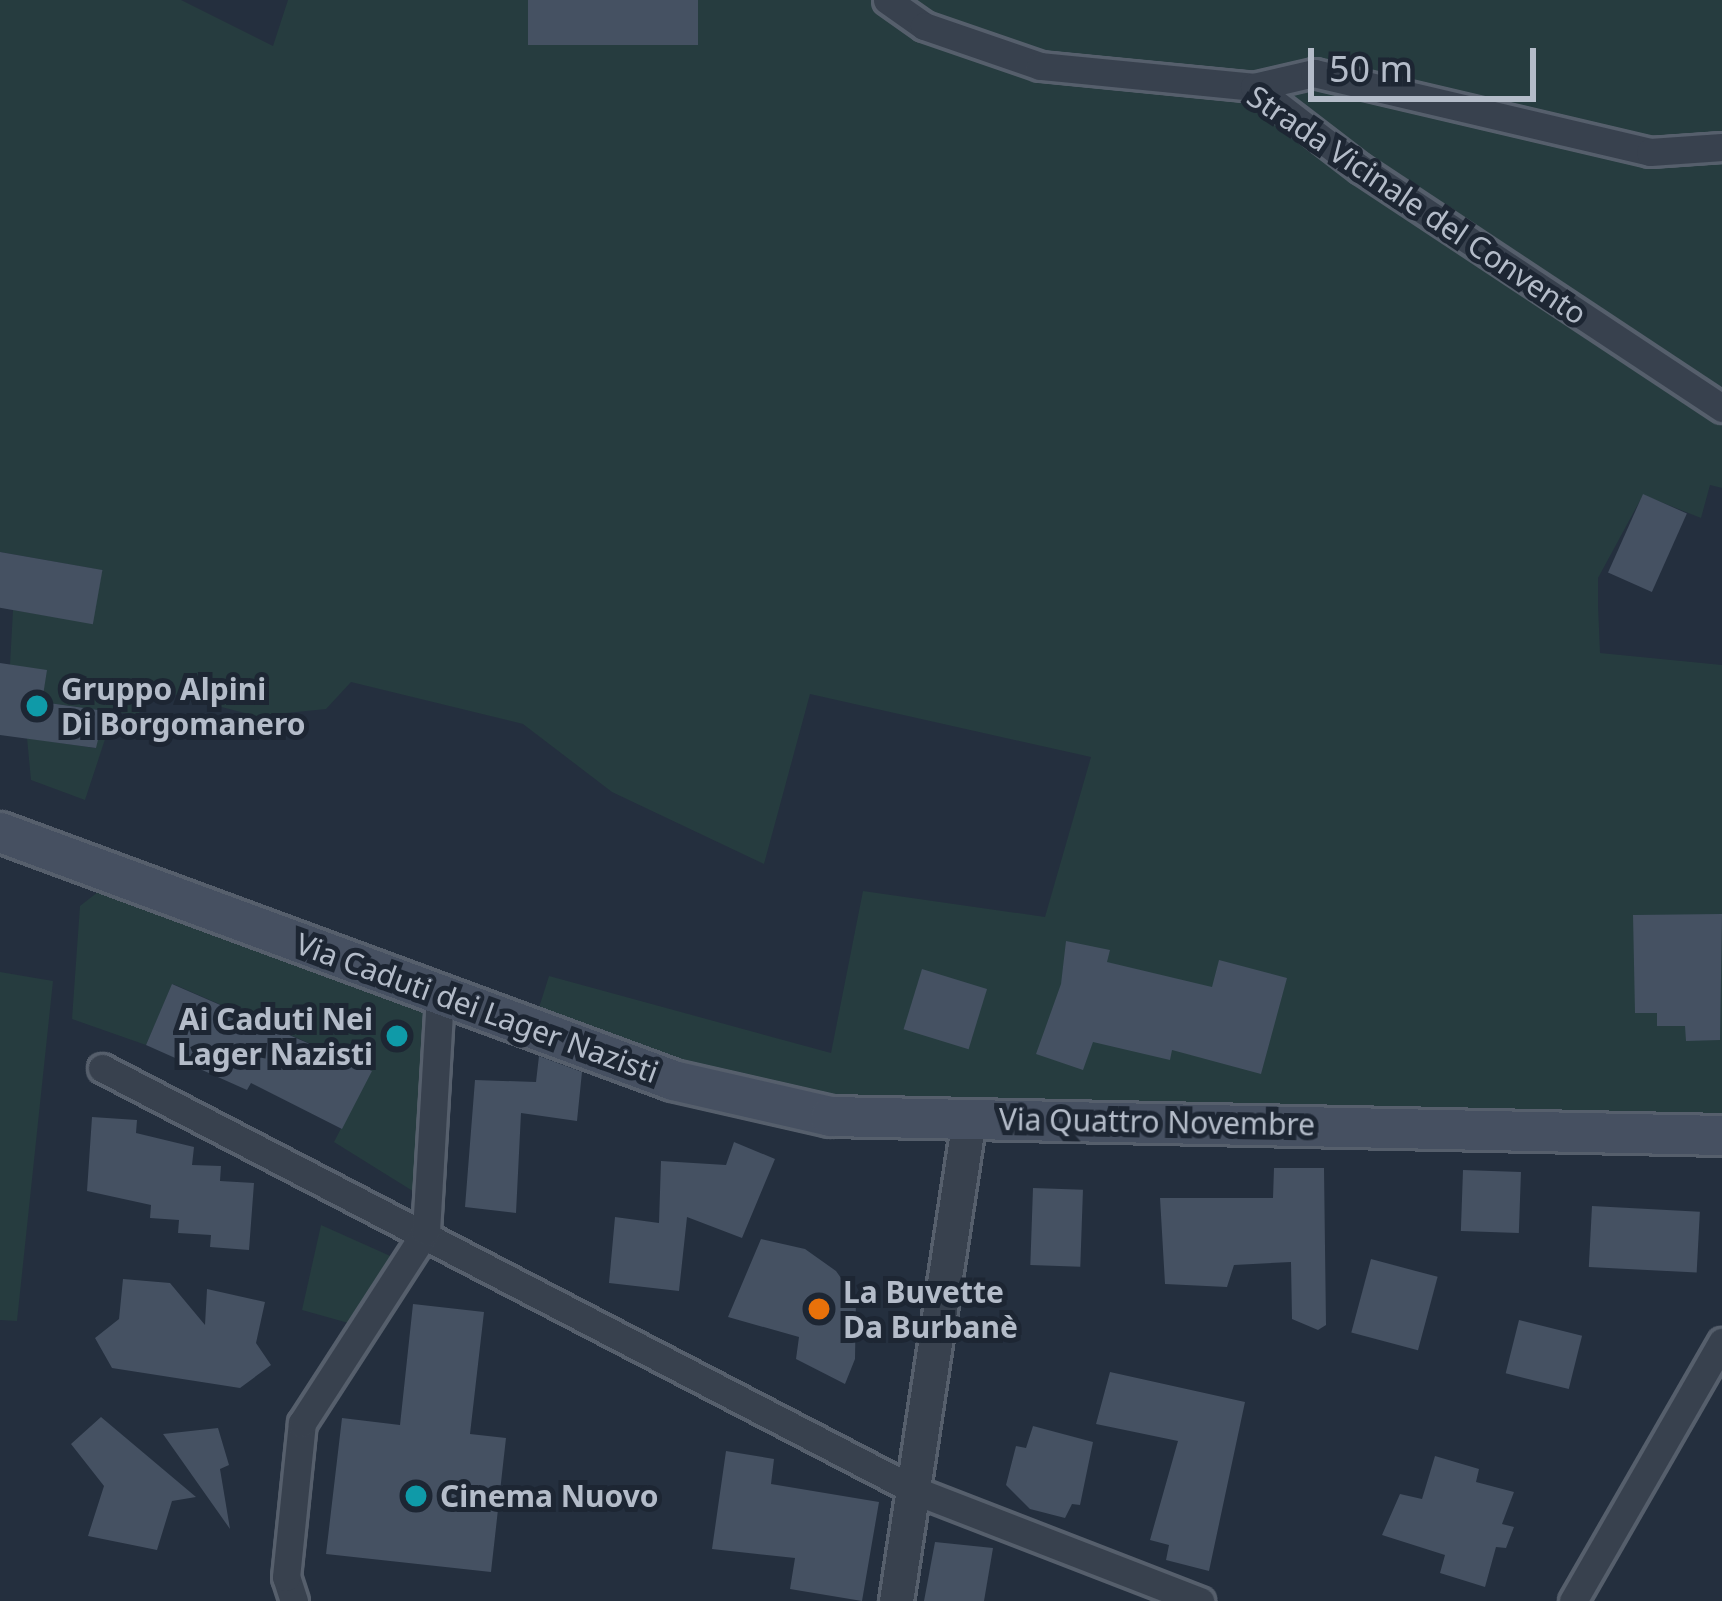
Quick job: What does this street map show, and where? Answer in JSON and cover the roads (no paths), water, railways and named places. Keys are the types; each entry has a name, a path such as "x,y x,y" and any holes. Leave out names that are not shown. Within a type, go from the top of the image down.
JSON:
{"main road":[{"name":"Via Caduti dei Lager Nazisti","path":"0,832 717,1095 830,1116 969,1118"},
{"name":"Via Quattro Novembre","path":"969,1118 1722,1136"}],"street":[{"name":"Strada Vicinale del Convento","path":"887,0 925,26 1040,66 1254,87 1361,169 1722,408"},
{"path":"1254,87 1314,73 1650,152 1722,147"},
{"path":"294,1601 286,1577 302,1423 426,1231 440,994"},
{"path":"102,1068 426,1231 916,1491 1200,1601"},
{"name":"Via Quattro Novembre","path":"896,1601 969,1118"},
{"path":"1573,1601 1722,1342"}],"place":[{"name":"Gruppo Alpini Di Borgomanero","path":"37,706"},
{"name":"Ai Caduti Nei Lager Nazisti","path":"397,1036"},
{"name":"La Buvette Da Burbanè","path":"819,1309"},
{"name":"Cinema Nuovo","path":"416,1496"}]}
